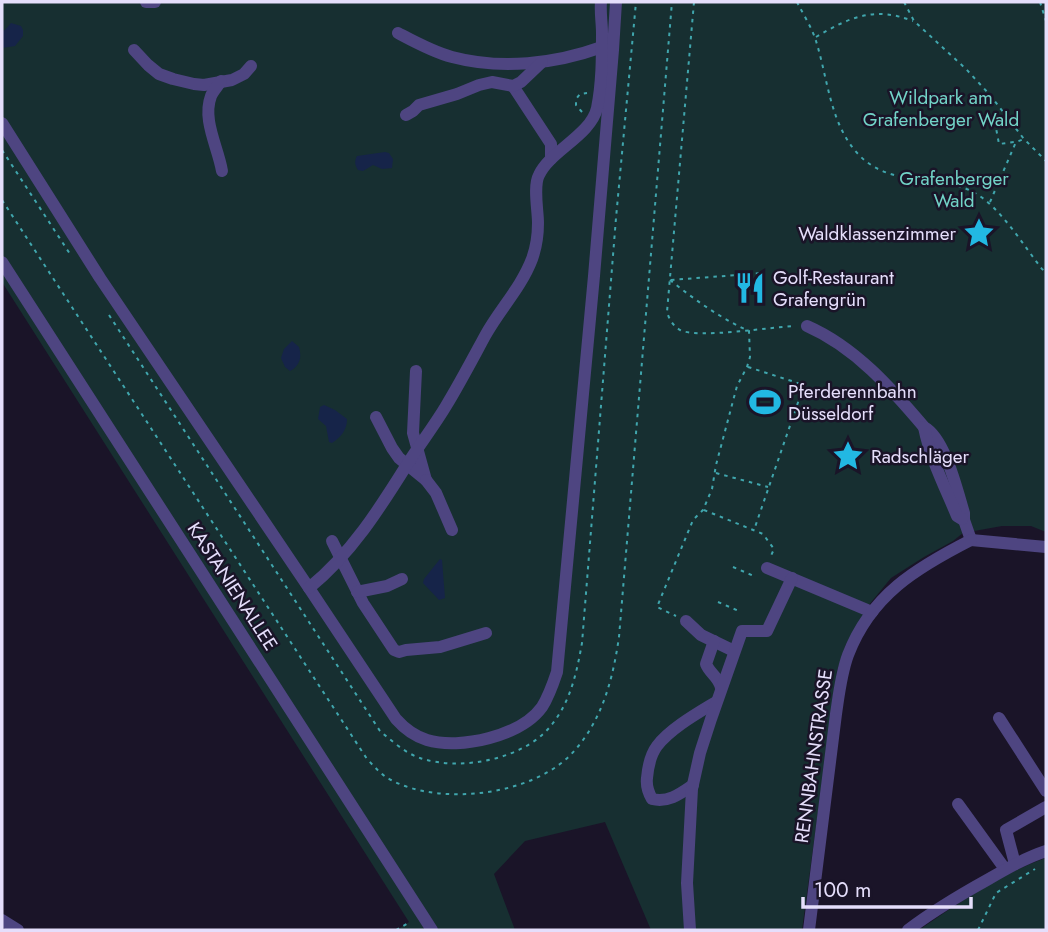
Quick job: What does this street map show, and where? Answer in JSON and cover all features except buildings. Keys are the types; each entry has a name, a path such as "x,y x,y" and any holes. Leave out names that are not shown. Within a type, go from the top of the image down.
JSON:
{"street":[{"path":"146,2 155,2"},
{"path":"309,588 341,557 397,483 447,405 529,265 538,225 539,174 551,159 580,133 596,112 601,82 601,2"},
{"path":"2,123 100,278 396,719 426,740 451,743 479,740 514,729 530,719 541,708 557,671 613,50 615,2"},
{"path":"398,33 451,57 486,63 542,62 579,55 602,47"},
{"path":"134,50 159,74 204,85 232,80 244,74 251,66"},
{"path":"407,116 419,105 479,85 492,82 513,86 542,62"},
{"path":"221,81 212,95 209,109 210,126 222,170"},
{"path":"513,86 551,144 551,159"},
{"name":"KASTANIENALLEE","path":"2,262 432,930"},
{"path":"807,326 834,340 855,356 897,395 924,427 932,455 957,516 964,520 971,540 1046,547"},
{"path":"416,371 413,433 426,480"},
{"path":"376,417 392,448 436,493 452,530"},
{"name":"RENNBAHNSTRASSE","path":"809,930 841,681 848,655 862,626 894,587 940,556 971,540"},
{"path":"332,541 358,592 394,650 400,652 440,647 486,633"},
{"path":"766,568 873,612"},
{"path":"691,930 687,883 689,831 693,785 700,753 741,631 767,631 792,578"},
{"path":"358,592 387,586 402,579"},
{"path":"686,621 701,635 734,651"},
{"path":"715,641 706,664 720,682 721,688"},
{"path":"693,785 668,799 652,799 648,793 648,770 657,746 686,721 716,702"},
{"path":"999,718 1046,791"},
{"path":"958,804 1010,867"},
{"path":"1010,867 1006,830 1046,807"},
{"path":"908,930 1010,867 1046,851"},
{"path":"2,920 18,930"}],"path":[{"path":"2,200 367,760 382,775 394,782 441,794 475,794 515,786 548,771 574,752 601,710 613,672 620,623 672,2"},
{"path":"694,2 669,280 669,319 679,330 689,333 807,326"},
{"path":"797,2 815,37 841,131 861,158 891,175 959,185 974,192 990,203 1046,272"},
{"path":"904,2 914,21 966,69 1024,139 1046,161"},
{"path":"1040,2 1046,21"},
{"path":"815,37 838,24 864,15 890,14 914,21"},
{"path":"1011,123 996,128 999,144 1024,139"},
{"path":"990,203 1016,142"},
{"path":"2,150 71,256"},
{"path":"669,280 764,273"},
{"path":"669,280 714,313 749,331"},
{"path":"109,314 371,719 393,742"},
{"path":"686,621 657,607 693,520 703,510 712,489 737,386 747,366 749,331"},
{"path":"747,366 804,385 754,530"},
{"path":"715,472 769,488"},
{"path":"703,510 763,534 774,549 766,568"},
{"path":"733,567 756,577"},
{"path":"718,602 741,612"},
{"path":"978,930 996,893 1037,867"},
{"path":"396,930 422,915"}],"green space":[{"path":"2,2 1046,2 1046,532 1031,526 1002,526 963,533 891,578 868,606 846,644 837,671 802,930 651,930 605,822 525,841 494,874 515,930 439,930 426,911 417,917 425,930 397,930 409,922 2,282"},
{"path":"1046,858 1046,930 919,930 996,881"}],"water":[{"path":"11,23 21,26 23,36 15,46 2,48 2,31"},
{"path":"385,152 393,159 392,168 382,169 373,165 363,171 358,170 355,163 357,156"},
{"path":"292,341 299,347 300,358 296,367 290,371 281,358 284,349"},
{"path":"324,405 347,419 343,433 332,443 329,442 326,426 318,419 320,407"},
{"path":"440,559 445,598 439,600 423,583"}],"place":[{"name":"Waldklassenzimmer","path":"979,233"},
{"name":"Golf-Restaurant Grafengrün","path":"750,288"},
{"name":"Pferderennbahn Düsseldorf","path":"765,402"},
{"name":"Radschläger","path":"848,456"}],"park label":[{"name":"Wildpark am Grafenberger Wald","path":"941,108"},
{"name":"Grafenberger Wald","path":"954,189"}]}
